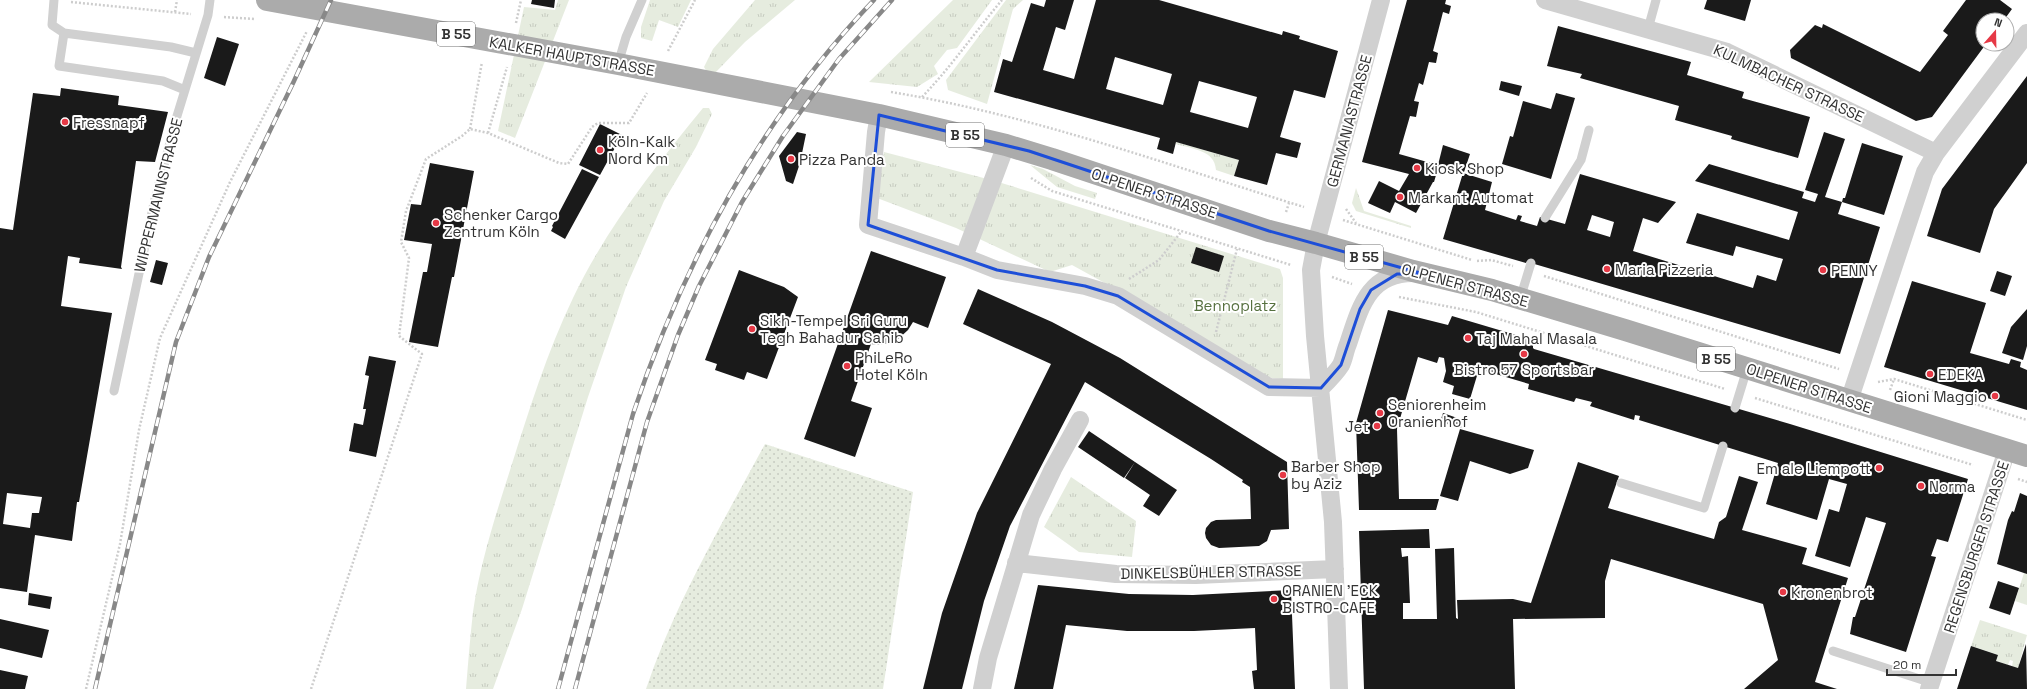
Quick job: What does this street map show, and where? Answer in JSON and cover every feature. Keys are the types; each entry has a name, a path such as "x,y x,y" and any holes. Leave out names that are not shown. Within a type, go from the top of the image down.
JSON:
{"main road":[{"name":"KALKER HAUPTSTRASSE","path":"265,10 618,64 830,105"},
{"name":"OLPENER STRASSE","path":"830,105 879,115 1003,155 1052,159 1269,231 1316,242 1424,274 1469,284 1520,299 2017,453"}],"street":[{"name":"GERMANIASTRASSE","path":"1339,689 1333,522 1322,388 1315,336 1311,270 1316,242 1381,0"},
{"name":"KULMBACHER STRASSE","path":"1546,0 1648,28 1737,56 1936,153"},
{"path":"1849,401 1920,185 1936,153 2027,33"},
{"path":"879,115 876,132 868,225 998,270 1085,286 1118,296 1212,351 1269,387 1322,388 1341,365 1360,309 1371,290 1383,279 1397,274 1424,274"},
{"path":"964,257 1003,155"},
{"path":"982,689 988,658 1031,515 1053,469 1080,420"},
{"name":"REGENSBURGER STRASSE","path":"1931,686 1999,473 2017,453"},
{"name":"DINKELSBÜHLER STRASSE","path":"1016,563 1116,574 1196,575 1335,569"}],"lane":[{"path":"54,0 52,25 64,33 171,47 196,53"},
{"name":"WIPPERMANNSTRASSE","path":"114,392 154,203 185,90 208,15 210,0"},
{"path":"618,64 626,37 642,0"},
{"path":"1648,28 1656,0"},
{"path":"64,33 59,66 163,81 185,90"},
{"path":"1545,218 1581,160 1589,130"},
{"path":"1520,299 1530,267"},
{"path":"1735,408 1747,369"},
{"path":"1621,483 1704,508 1723,446"},
{"path":"1833,651 1931,686"}],"path":[{"path":"54,0 208,15 265,10"},
{"path":"174,12 177,0"},
{"path":"516,19 521,0"},
{"path":"679,30 695,0"},
{"path":"1002,0 970,37 940,78 922,98 1013,118 1477,261 1491,260 1530,267 1877,382 1894,379 2027,420"},
{"path":"86,689 120,544 139,430 160,338 230,182 305,33"},
{"path":"311,689 422,354 399,336 409,258 401,242 406,211 426,159 462,136 470,129 483,58"},
{"path":"488,133 507,68"},
{"path":"470,129 488,133 560,163 568,164 592,127 598,123 629,123 634,117"},
{"path":"1003,155 1036,181 1052,191 1181,232 1311,270 1371,290 1476,312 2027,482"},
{"path":"1118,296 1127,280 1159,260 1181,232"},
{"path":"1212,351 1237,249"}],"highlighted area":[{"path":"879,115 1029,151 1269,231 1424,274 1397,274 1371,290 1360,309 1341,365 1321,388 1269,387 1118,296 1085,286 997,270 868,225"}],"green space":[{"path":"558,0 569,0 515,138 498,131 524,7 555,10"},
{"path":"650,0 691,0 678,27 659,20 652,41 641,38 641,27"},
{"path":"755,0 795,0 745,42 715,73 707,72 704,67 713,49"},
{"path":"953,0 992,0 957,48 947,50 934,66 938,74 917,87 869,82"},
{"path":"1006,0 1023,0 1013,9 987,104 948,90 946,80"},
{"path":"703,108 709,108 712,114 696,147 664,201 626,287 588,397 522,609 493,689 466,689 473,612 484,557 539,381 555,339 586,272 616,223 649,176"},
{"path":"1176,142 1239,160 1234,176 1216,170 1215,163 1212,158 1202,151 1176,144"},
{"name":"Bennoplatz","path":"884,152 995,181 1280,269 1283,278 1283,379 1272,378 1252,371 1152,309 1072,265 1050,272 956,228 877,198"},
{"path":"1030,165 1043,169 1075,186 1097,193 1095,199 1057,187"},
{"path":"1356,188 1364,211 1411,226 1411,228 1356,211 1352,203"},
{"path":"765,444 913,492 883,689 646,689 671,626 700,564"},
{"path":"1071,477 1136,521 1132,557 1079,552 1044,527"},
{"path":"2024,573 2027,574 2027,605 2015,601"},
{"path":"1980,620 2027,635 2018,668 2012,666 2013,661 2010,660 2008,665 1996,661 1998,655 1971,646"}],"building":[{"path":"532,0 555,0 554,8 531,4"},
{"path":"1046,0 1074,0 1065,30 1056,27 1043,70 1074,79 1096,0 1159,0 1282,35 1283,31 1300,36 1299,39 1338,51 1325,98 1294,90 1280,137 1301,143 1297,158 1276,153 1267,185 1234,176 1239,160 1176,142 1173,154 1157,149 1160,138 994,92 1003,59 1012,62 1031,3 1044,7","holes":["1115,57 1172,74 1163,105 1106,89","1199,81 1257,97 1248,128 1190,112"]},
{"path":"1407,0 1446,0 1445,4 1451,6 1449,14 1443,12 1433,51 1438,53 1436,63 1429,62 1423,85 1419,83 1414,101 1419,102 1416,117 1410,116 1399,154 1438,165 1443,145 1470,154 1464,172 1439,165 1434,182 1416,213 1395,202 1390,213 1368,203 1379,181 1399,191 1409,174 1362,162"},
{"path":"1707,0 1751,0 1745,21 1704,9"},
{"path":"1966,0 2000,0 2012,9 2010,12 1975,12 1975,52 1980,52 1932,117 1916,121 1791,58 1790,50 1815,25 1822,28 1823,24 1920,72 1948,35 1943,31"},
{"path":"1558,26 1691,62 1687,75 1744,92 1742,98 1810,117 1798,158 1731,139 1732,136 1675,120 1679,106 1580,78 1582,74 1547,66"},
{"path":"217,37 239,44 225,86 204,78"},
{"path":"2027,76 2027,163 1994,209 1980,253 1927,236 1942,189"},
{"path":"1501,81 1522,86 1519,96 1499,90"},
{"path":"61,88 119,96 118,105 168,112 155,162 136,161 121,267 122,269 79,263 80,258 68,256 61,306 112,313 79,502 77,502 72,541 35,535 27,592 0,588 0,228 13,230 33,93 60,96","holes":["7,493 42,497 39,513 32,513 30,528 3,524"]},
{"path":"1556,93 1575,98 1551,179 1502,164 1510,136 1513,137 1523,101 1551,109"},
{"name":"Köln-Kalk Nord Km","path":"600,124 622,135 600,175 579,165"},
{"name":"Pizza Panda","path":"797,132 806,134 800,163 793,184 786,181 779,156"},
{"path":"1824,132 1845,139 1825,197 1842,202 1838,214 1880,227 1840,354 1527,261 1526,263 1443,239 1463,173 1492,182 1485,210 1516,220 1518,215 1522,216 1520,221 1537,226 1540,217 1565,224 1580,174 1676,202 1658,223 1643,218 1633,251 1753,288 1757,275 1776,281 1783,259 1736,246 1733,256 1686,243 1697,213 1789,240 1798,212 1695,181 1709,164 1804,192 1802,198 1815,202 1818,194 1805,190","holes":["1592,215 1614,222 1610,237 1587,230"]},
{"path":"1862,143 1903,156 1884,215 1842,202 1843,198 1845,198"},
{"name":"Schenker Cargo Zentrum Köln","path":"430,163 474,171 454,277 452,277 438,347 409,342 423,272 427,272 432,244 404,240 411,204 421,205"},
{"path":"582,169 599,177 565,239 551,231 552,226"},
{"path":"1196,247 1224,256 1219,272 1191,263"},
{"name":"PhiLeRo Hotel Köln","path":"871,251 946,277 928,328 913,322 908,330 896,341 880,345 871,344 851,401 872,408 855,457 804,439"},
{"path":"156,260 168,263 162,285 150,282"},
{"name":"Sikh-Tempel Sri Guru Tegh Bahadur Sahib","path":"739,270 784,287 798,297 767,379 747,372 744,380 715,370 717,364 705,360"},
{"path":"1997,271 2012,276 2005,296 1990,291"},
{"path":"1912,281 1986,303 1970,353 2009,364 2011,359 2021,362 2020,367 2027,370 2027,410 1884,367"},
{"path":"978,289 1052,322 1120,358 1287,462 1289,529 1271,530 1267,541 1259,546 1219,548 1211,545 1206,538 1205,533 1206,528 1211,522 1216,520 1251,519 1250,487 1242,482 1243,480 1211,459 1085,382 1010,526 984,601 962,689 923,689 942,613 977,513 1051,364 963,324"},
{"path":"2027,309 2027,346 2023,360 2002,353 2011,327"},
{"path":"1388,310 1448,325 1452,316 1533,340 1534,349 1790,424 1968,479 1948,542 1937,539 1931,556 1936,557 1906,652 1850,634 1853,617 1855,617 1886,523 1866,517 1850,567 1815,556 1829,509 1839,512 1847,484 1829,479 1817,520 1766,504 1778,463 1639,420 1640,416 1635,415 1634,420 1590,406 1592,402 1576,398 1574,402 1528,389 1529,384 1479,369 1470,399 1452,394 1454,386 1443,382 1446,371 1444,358 1439,357 1437,363 1418,357 1397,429 1399,499 1439,499 1436,510 1359,510 1356,423"},
{"path":"369,356 396,361 376,457 349,451 354,423 363,425 366,409 363,409 369,376 365,375"},
{"path":"1443,413 1463,420 1461,428 1440,422"},
{"path":"1460,429 1534,450 1528,468 1510,474 1470,461 1458,501 1440,496"},
{"path":"1089,431 1135,462 1124,478 1078,447"},
{"path":"1135,462 1177,490 1159,516 1143,506 1150,495 1125,478"},
{"path":"1578,462 1619,476 1608,508 1714,539 1719,522 1726,517 1739,476 1758,482 1742,530 1807,548 1802,564 1848,578 1815,682 1837,689 1744,689 1778,660 1763,604 1611,559 1605,581 1605,618 1513,619 1515,689 1364,689 1359,531 1429,529 1430,548 1401,548 1402,557 1408,556 1410,603 1403,603 1403,619 1437,619 1435,549 1454,548 1456,618 1458,619 1457,600 1513,599 1531,603"},
{"path":"2020,493 2027,496 2027,574 1997,564 2008,520 2012,511 2014,512"},
{"path":"1998,581 2019,588 2010,615 1989,608"},
{"path":"1038,585 1129,594 1193,595 1291,590 1295,689 1254,689 1252,671 1257,670 1255,628 1194,631 1127,631 1066,625 1053,689 1014,689"},
{"path":"29,593 52,597 50,609 28,605"},
{"path":"0,619 49,630 42,658 0,648"},
{"path":"2026,644 2027,689 1957,689 1971,646 1998,655 1996,661 2018,668"},
{"path":"0,670 28,676 25,689 0,689"}],"railway":[{"path":"95,689 176,342 209,257 294,81 331,0"},
{"path":"558,689 633,414 653,357 676,301 730,194 762,143 796,93 833,45 874,0"},
{"path":"575,689 647,422 678,335 699,286 742,202 783,136 839,59 892,0"}],"place":[{"name":"Fressnapf","path":"65,122"},
{"name":"Köln-Kalk Nord Km","path":"600,150"},
{"name":"Pizza Panda","path":"791,159"},
{"name":"Kiosk Shop","path":"1417,168"},
{"name":"Markant Automat","path":"1400,197"},
{"name":"Schenker Cargo Zentrum Köln","path":"436,223"},
{"name":"Maria Pizzeria","path":"1607,269"},
{"name":"PENNY","path":"1823,270"},
{"name":"Sikh-Tempel Sri Guru Tegh Bahadur Sahib","path":"752,329"},
{"name":"Taj Mahal Masala","path":"1468,338"},
{"name":"Bistro 57 Sportsbar","path":"1524,354"},
{"name":"PhiLeRo Hotel Köln","path":"847,366"},
{"name":"EDEKA","path":"1930,374"},
{"name":"Gioni Maggio","path":"1995,396"},
{"name":"Seniorenheim Oranienhof","path":"1380,413"},
{"name":"Jet","path":"1377,426"},
{"name":"Em ale Liempott","path":"1879,468"},
{"name":"Barber Shop by Aziz","path":"1283,475"},
{"name":"Norma","path":"1921,486"},
{"name":"Kronenbrot","path":"1783,592"},
{"name":"ORANIEN 'ECK BISTRO-CAFE","path":"1274,599"}]}
